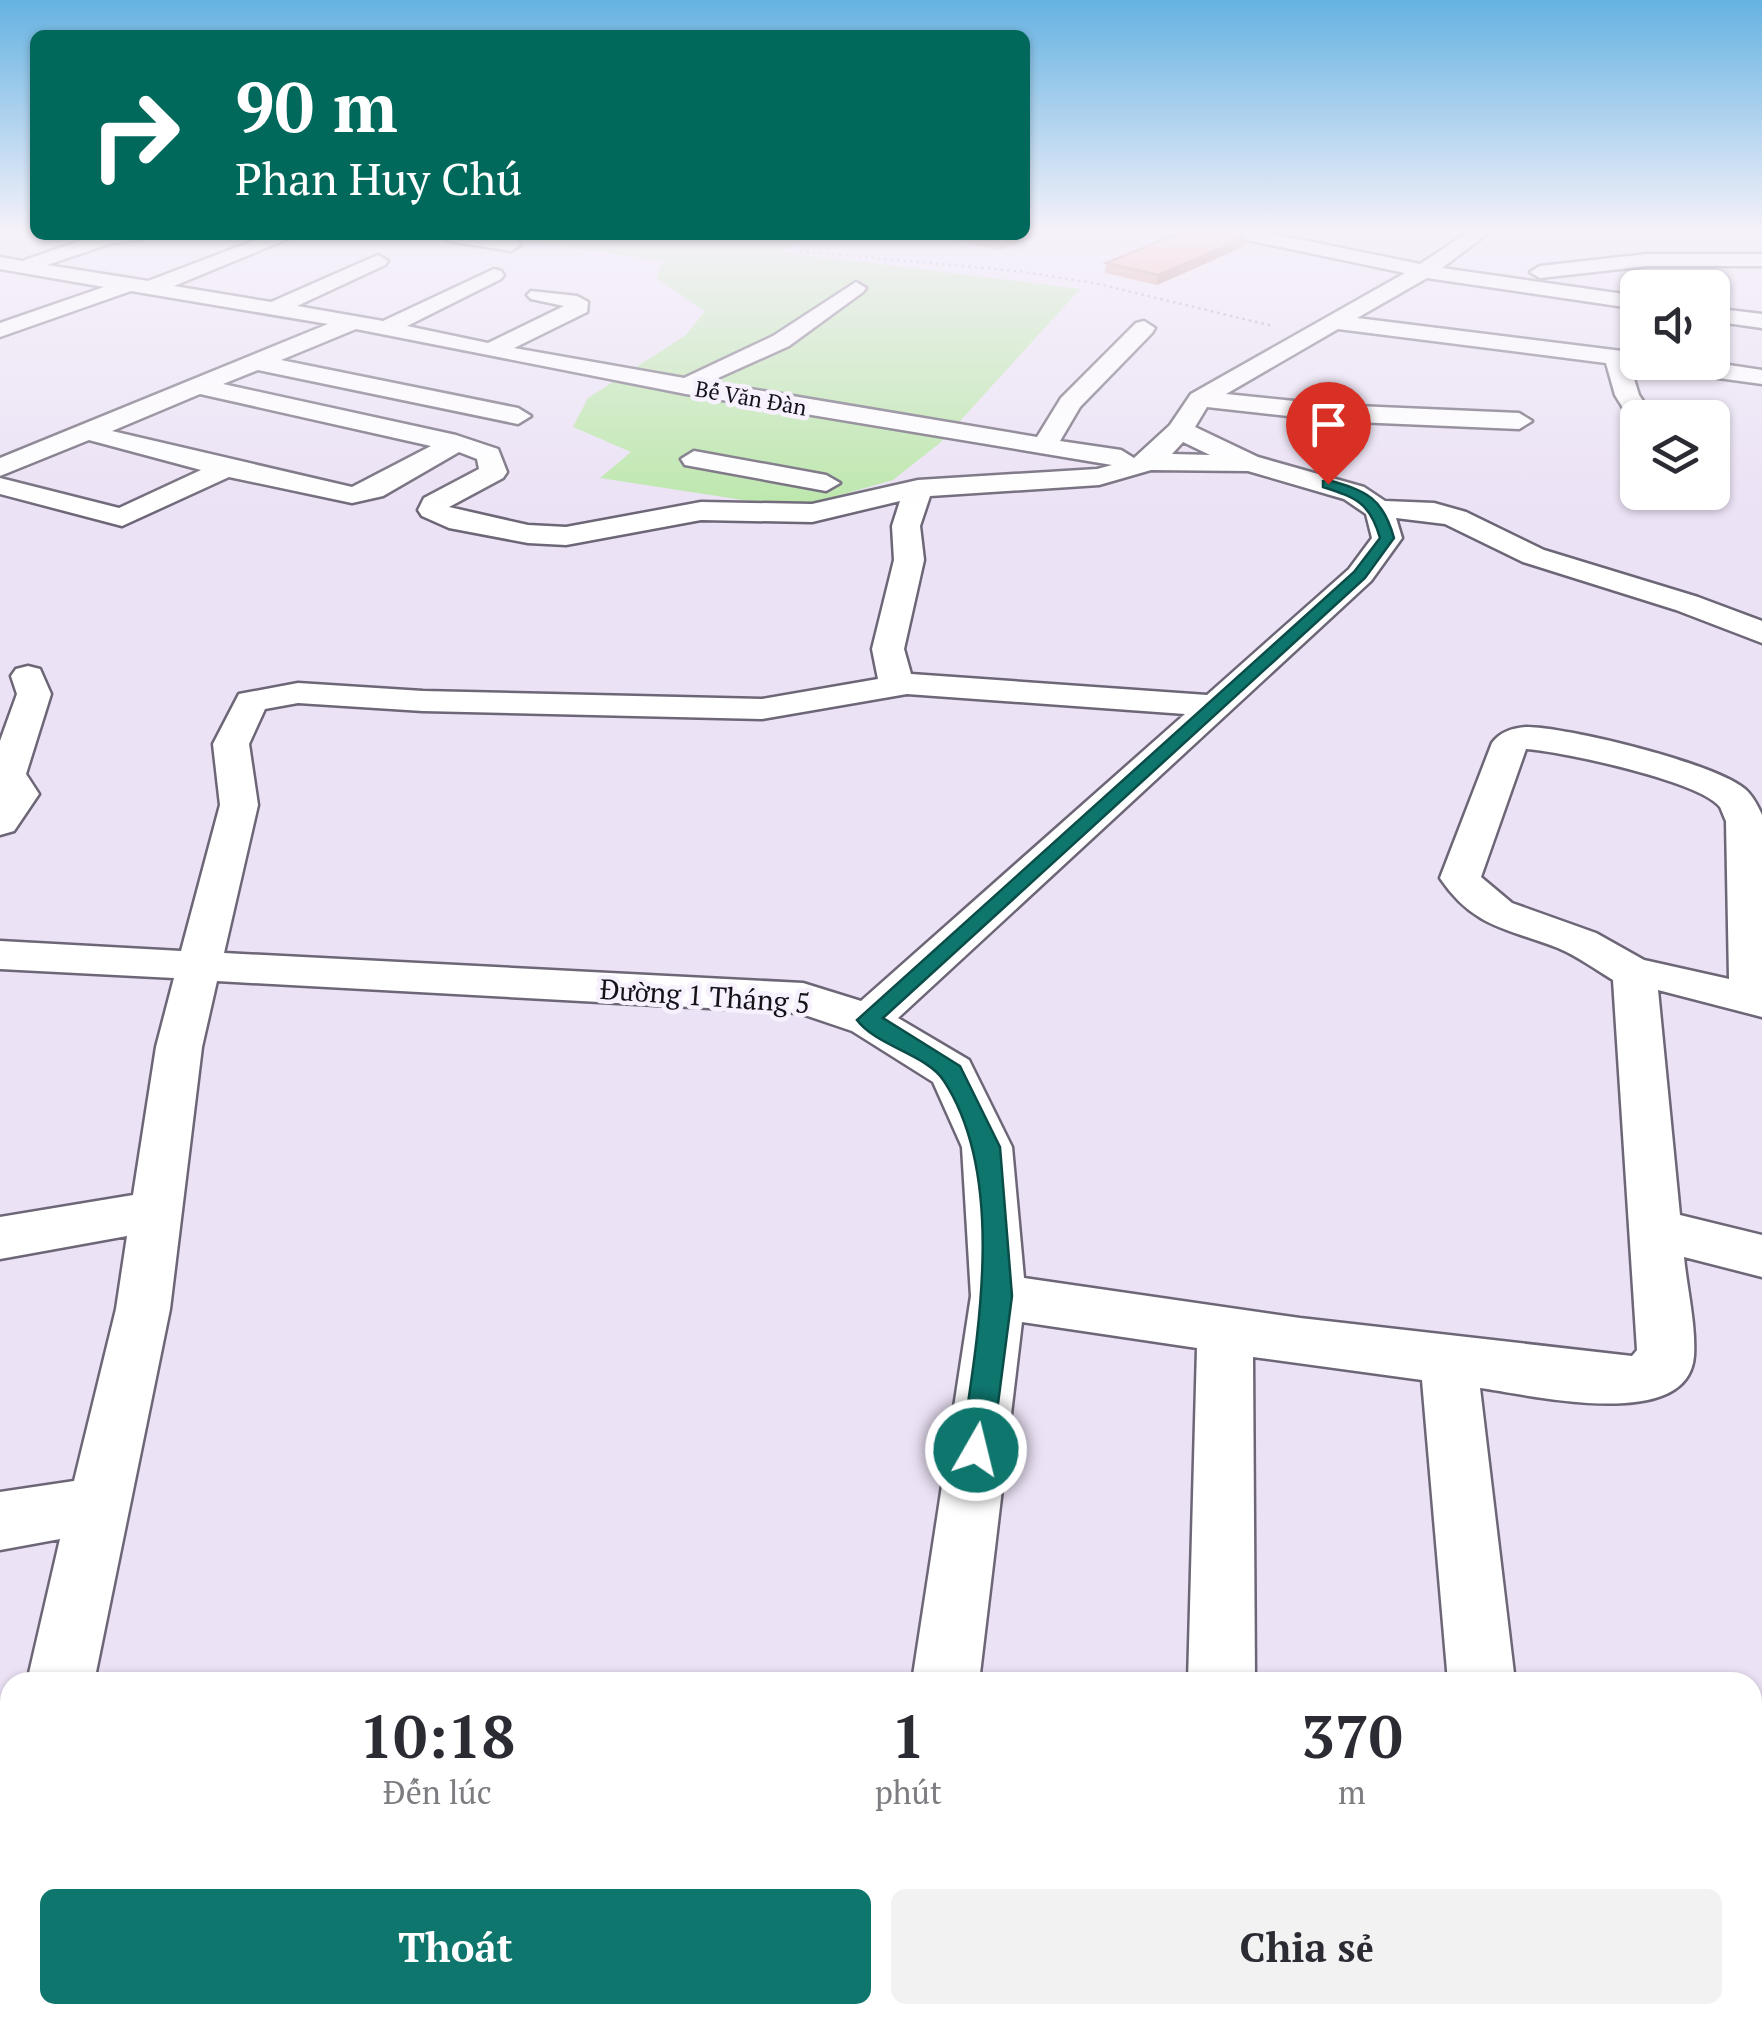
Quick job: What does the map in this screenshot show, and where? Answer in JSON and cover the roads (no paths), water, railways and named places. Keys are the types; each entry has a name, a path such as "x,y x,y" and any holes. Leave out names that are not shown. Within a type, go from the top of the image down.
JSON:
{"street":[{"path":"6,461 344,325"},
{"name":"Bế Văn Đàn","path":"371,325 686,387 1150,462"},
{"path":"385,328 390,325"},
{"path":"492,351 543,325"},
{"path":"686,387 708,372 804,325"},
{"path":"1150,462 1180,430 1200,400 1326,325"},
{"path":"1359,325 1620,358"},
{"path":"1044,445 1070,403 1144,328"},
{"path":"255,362 518,416"},
{"path":"1730,372 1762,377"},
{"path":"197,386 456,444 489,455 494,472 434,504 432,510 448,518 528,534 582,534 721,509 812,514 932,487 1099,477 1150,462 1249,463"},
{"path":"1200,400 1333,413 1519,421"},
{"path":"753,468 823,411"},
{"path":"868,1020 1360,575 1387,538 1379,510 1354,492 1249,463 1180,430"},
{"path":"86,432 352,495 374,490 456,444"},
{"path":"897,686 888,649 909,560 906,526 932,487 993,438"},
{"path":"694,460 826,483"},
{"path":"0,486 122,517 226,468"},
{"path":"1379,510 1413,507 1451,514 1557,565 1682,599 1762,634"},
{"path":"0,823 20,794 18,786 6,778 34,694 28,676"},
{"path":"62,1672 143,1310 179,1047 239,804 231,744 251,700 298,693 423,701 762,709 897,686 993,688 1218,706"},
{"path":"1520,738 1644,765 1720,789 1733,797 1745,822 1757,1001 1669,977 1634,973 1576,940 1493,913 1474,899 1460,878 1510,743 1520,738"},
{"name":"Đường 1 Tháng 5","path":"0,954 802,998 868,1020 952,1072 988,1147 998,1296 945,1672"},
{"path":"998,1296 1448,1360 1615,1381 1645,1379 1666,1359 1634,973"},
{"path":"0,1238 159,1210"},
{"path":"1656,1230 1762,1256"},
{"path":"1220,1672 1225,1330"},
{"path":"1448,1360 1481,1672"},
{"path":"0,1521 100,1504"}]}
